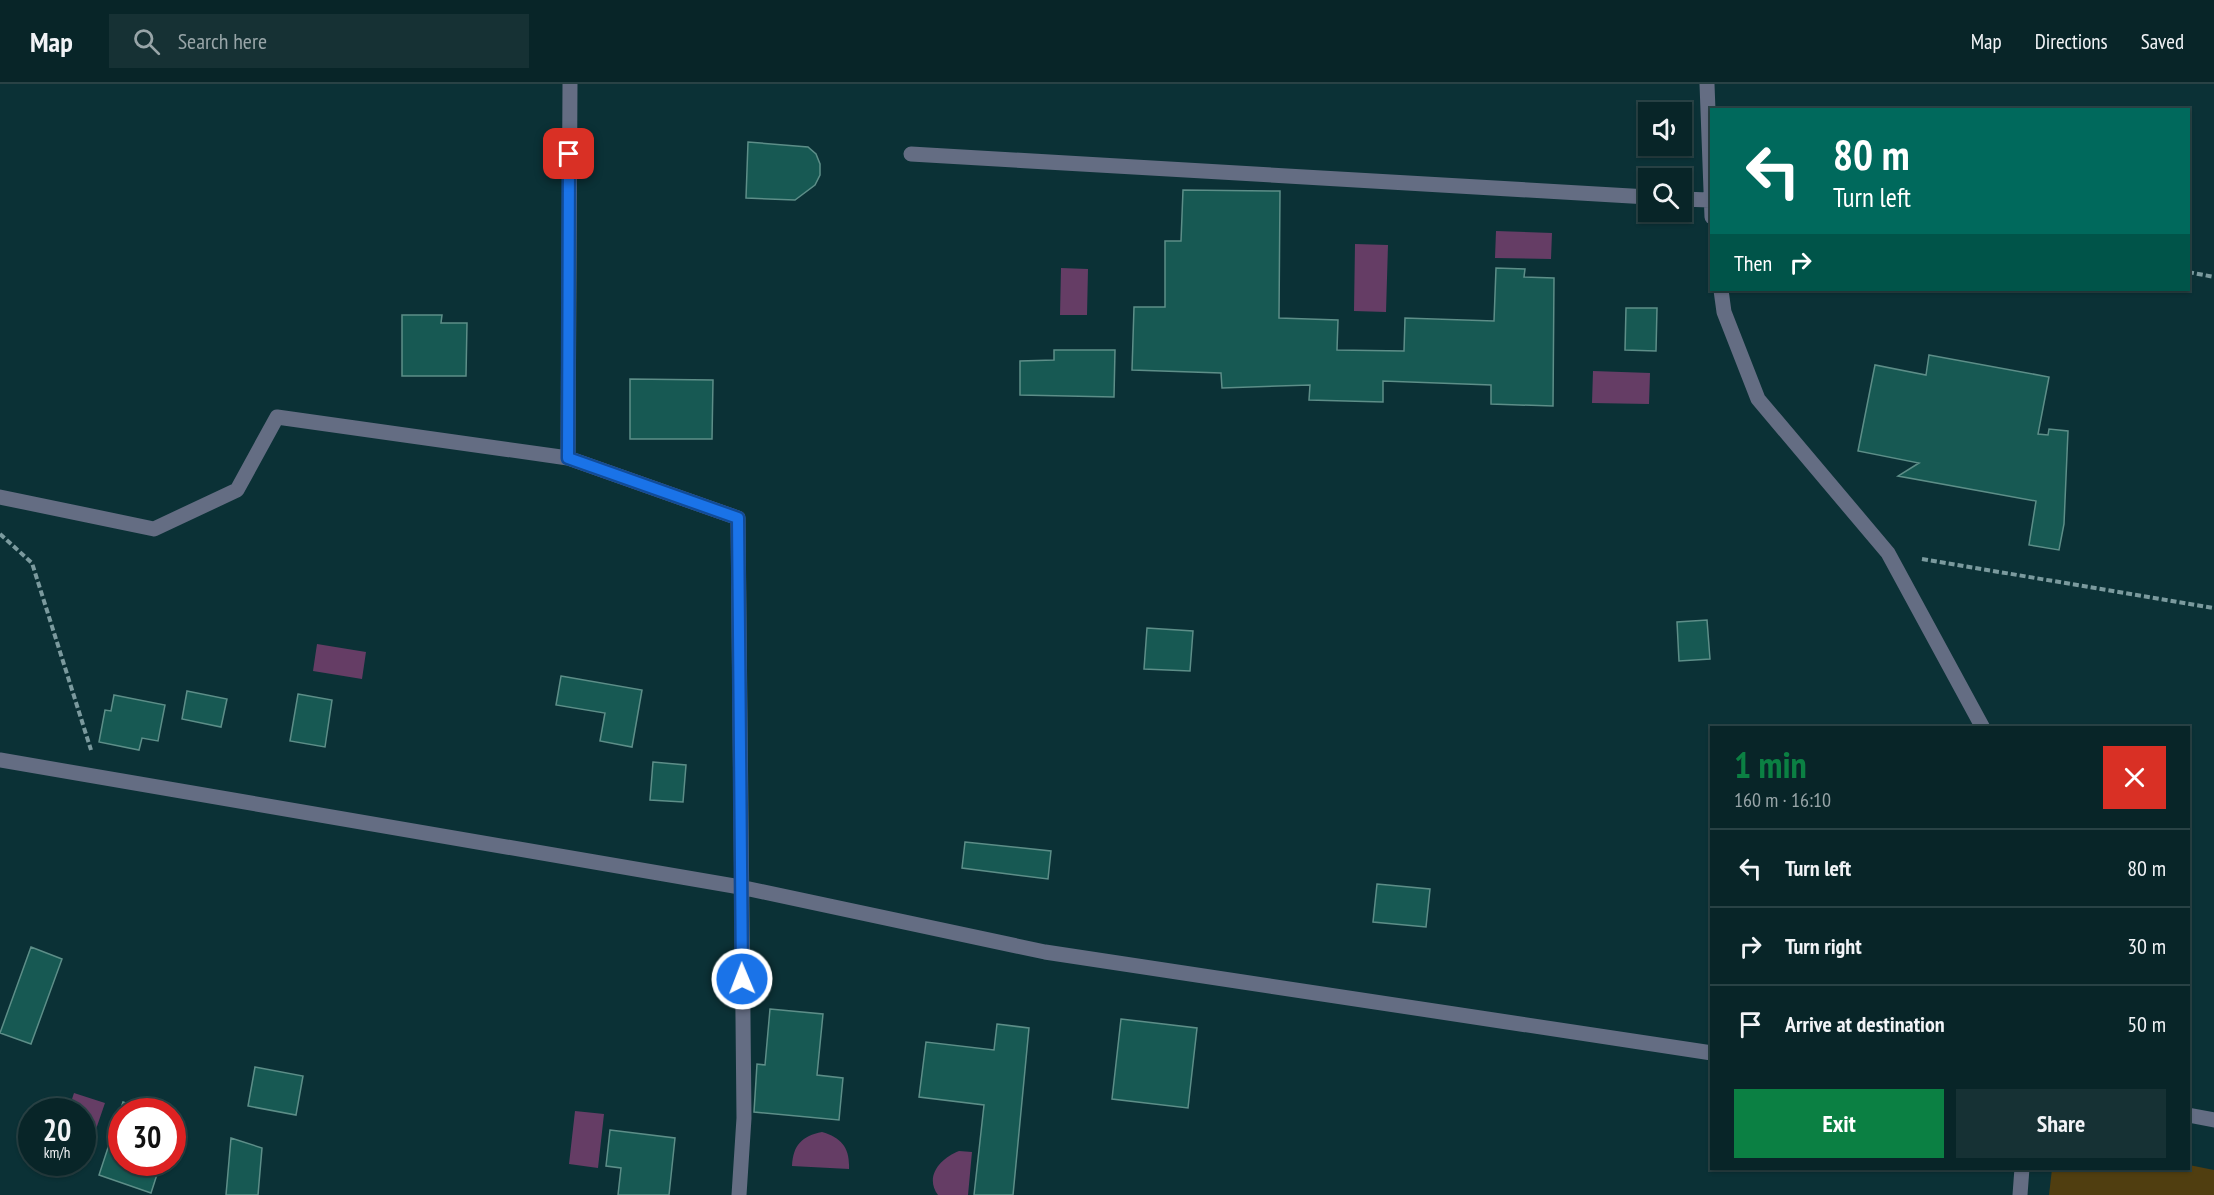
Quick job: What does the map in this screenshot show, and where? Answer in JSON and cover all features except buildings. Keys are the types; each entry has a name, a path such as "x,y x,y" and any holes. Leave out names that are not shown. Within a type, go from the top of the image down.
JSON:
{"street":[{"path":"568,458 570,84"},
{"path":"1707,84 1710,206"},
{"path":"911,154 1638,196"},
{"path":"1692,199 1709,200"},
{"path":"1721,291 1724,312 1758,399 1888,553 1982,726"},
{"path":"0,497 154,529 237,490 277,417 568,458 738,518 744,1118 739,1195"},
{"path":"0,760 740,887 1045,952 1710,1053"},
{"path":"2190,1115 2214,1120"},
{"path":"2020,1195 2022,1170"}],"path":[{"path":"2190,272 2214,277"},
{"path":"0,534 32,563 100,778"},
{"path":"1888,553 2214,608"}],"shaded area":[{"path":"1496,231 1552,233 1551,259 1495,258"},
{"path":"1355,244 1388,245 1386,312 1354,311"},
{"path":"1061,268 1088,269 1087,315 1060,315"},
{"path":"1593,371 1650,373 1649,404 1592,403"},
{"path":"317,644 366,652 362,679 313,671"},
{"path":"74,1093 90,1098 72,1098"},
{"path":"96,1100 105,1103 96,1129"},
{"path":"575,1111 604,1114 598,1168 569,1164"},
{"path":"822,1132 835,1137 843,1145 848,1155 849,1169 792,1166 794,1152 800,1143 809,1136"},
{"path":"959,1151 972,1152 968,1195 938,1195 933,1181 936,1168 946,1158"},
{"path":"2190,1165 2214,1170 2214,1195 2049,1195 2052,1170 2190,1170"}],"route":[{"path":"569,154 568,458 738,518 742,979"}]}
